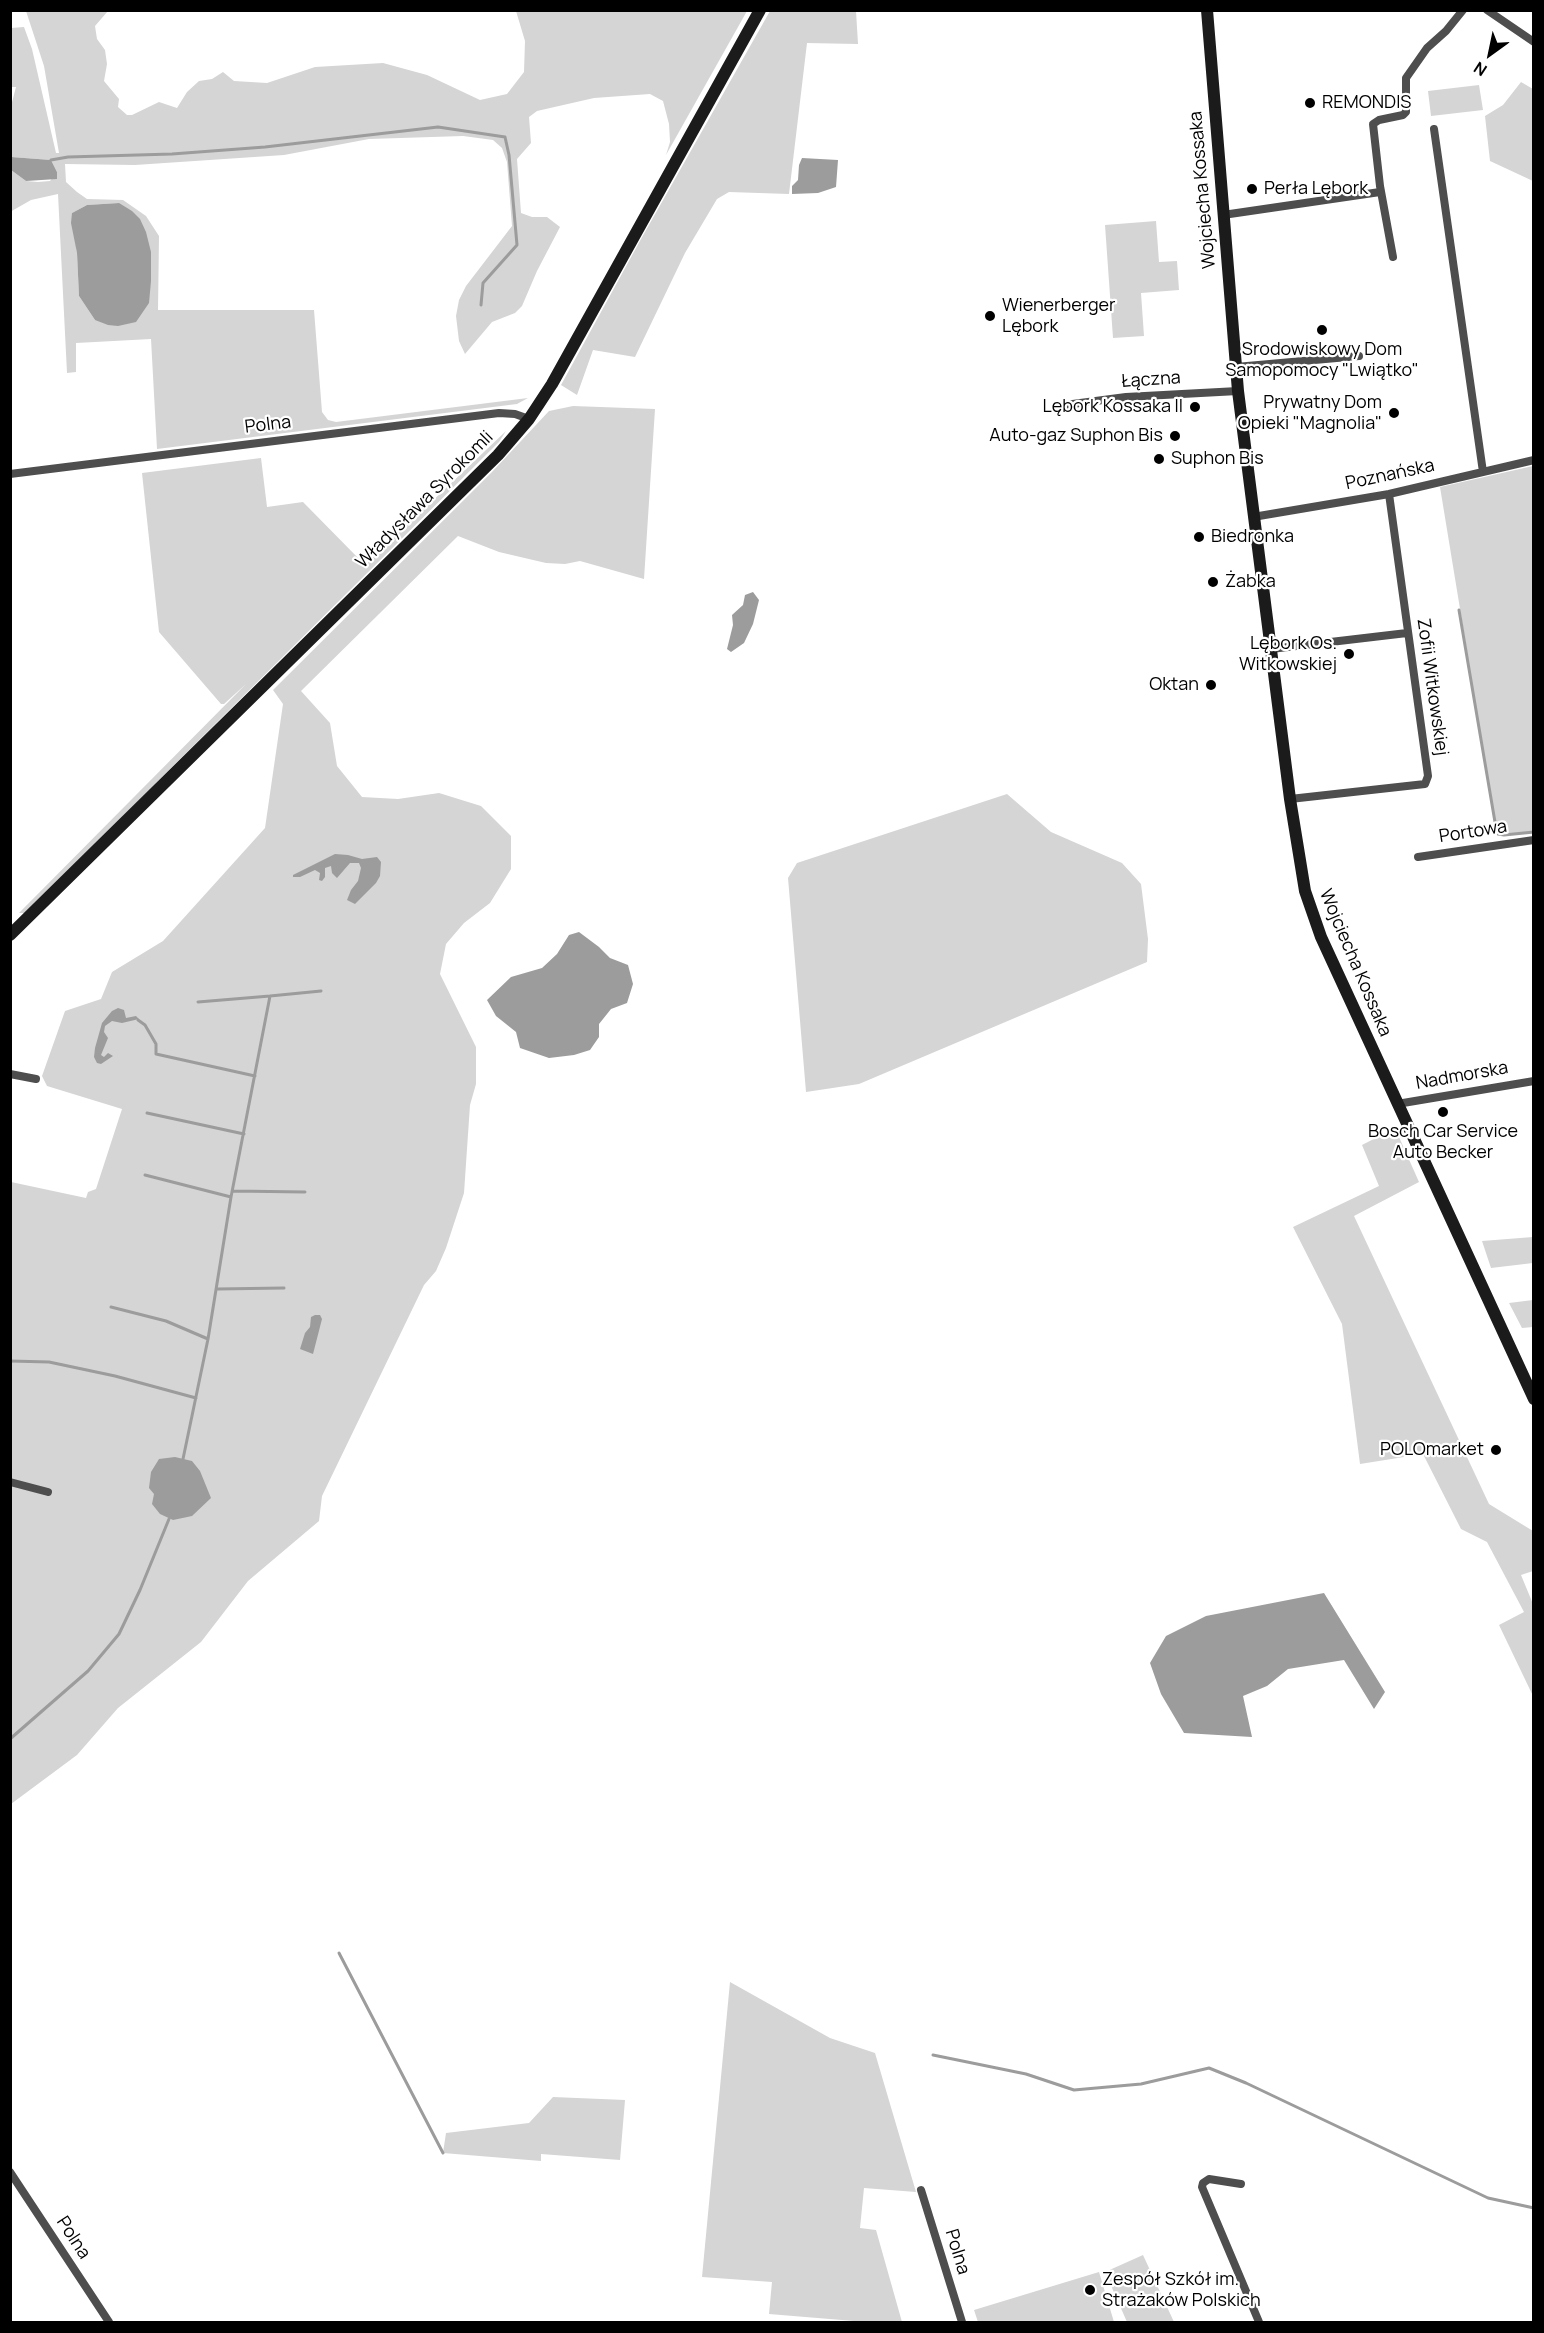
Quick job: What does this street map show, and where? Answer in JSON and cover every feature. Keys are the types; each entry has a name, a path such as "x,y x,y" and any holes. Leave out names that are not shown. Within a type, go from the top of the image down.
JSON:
{"main road":[{"name":"Władysława Syrokomli","path":"10,935 498,454 529,419 552,384 760,10"},
{"name":"Wojciecha Kossaka","path":"1207,10 1238,391 1300,870 1311,912 1533,1399"}],"street":[{"path":"1393,257 1380,192 1373,124 1378,120 1406,112 1406,78 1427,48 1446,31 1463,10"},
{"path":"1487,10 1533,42"},
{"path":"1434,129 1483,472"},
{"path":"1223,215 1380,192"},
{"path":"1236,367 1359,356"},
{"name":"Łączna","path":"1065,405 1126,397 1238,391"},
{"name":"Polna","path":"10,474 499,413 515,414 529,419"},
{"name":"Poznańska","path":"1253,517 1389,494 1533,460"},
{"name":"Zofii Witkowskiej","path":"1290,799 1425,784 1428,776 1389,494"},
{"path":"1271,649 1407,633"},
{"name":"Portowa","path":"1418,857 1533,840"},
{"path":"10,1074 36,1079"},
{"name":"Nadmorska","path":"1397,1104 1533,1081"},
{"path":"10,1482 48,1492"},
{"name":"Polna","path":"10,2172 109,2322"},
{"path":"1241,2184 1209,2179 1203,2183 1202,2187 1259,2322"},
{"name":"Polna","path":"921,2190 962,2322"}],"shaded area":[{"path":"26,11 108,11 95,26 97,39 105,50 107,64 104,81 119,99 118,107 127,115 132,115 159,102 177,108 187,92 199,81 212,79 223,72 234,81 267,83 315,67 383,63 427,75 480,100 507,94 524,72 525,41 516,11 747,11 666,155 670,142 669,124 663,101 650,94 594,98 537,111 529,117 531,143 517,159 521,213 532,217 547,217 560,227 522,306 515,313 492,322 465,354 459,341 456,316 459,300 466,286 512,226 507,162 502,148 493,140 463,136 369,139 284,155 135,165 65,164 66,182 77,192 87,199 123,200 146,216 159,236 158,310 314,310 322,412 328,420 336,422 528,398 517,404 157,449 151,339 76,343 76,372 67,373 58,194 31,200 10,212 11,170 26,181 38,182 50,181 57,172 51,160 11,157 11,106 16,87 11,87 11,28 24,27 32,49 56,153 59,153 44,66","holes":["119,203 95,320 79,296 72,213 87,205"]},
{"path":"770,11 856,11 858,44 807,43 789,194 729,192 717,199 685,253 635,357 593,350 577,395 561,385"},
{"path":"1521,82 1533,89 1533,181 1490,161 1485,116 1503,105"},
{"path":"1479,85 1483,110 1431,116 1428,91"},
{"path":"11,157 51,160 57,172 57,179 26,181 11,170"},
{"path":"802,158 838,160 836,187 818,193 792,194 792,186 798,180"},
{"path":"119,203 140,219 146,232 151,252 151,281 149,303 136,322 118,326 95,320 79,296 77,253 71,223 72,213 87,205"},
{"path":"1156,221 1159,262 1177,261 1179,290 1141,293 1144,336 1113,338 1105,225"},
{"path":"573,406 655,409 644,579 580,561 565,564 546,563 499,552 458,536 301,691 330,723 337,766 362,797 398,799 439,793 481,806 511,836 511,869 490,903 464,923 446,944 440,974 476,1047 476,1084 470,1105 464,1193 446,1248 436,1271 424,1285 322,1496 319,1521 248,1581 201,1642 118,1708 77,1755 11,1804 11,1182 86,1198 88,1192 96,1189 122,1109 47,1086 42,1076 65,1011 101,999 112,972 163,941 265,828 283,704 273,690 492,472 549,411"},
{"path":"506,431 499,442 25,913 19,913 246,684 224,704 221,704 159,632 142,473 261,458 267,507 303,502 365,565"},
{"path":"1533,466 1533,832 1504,835 1498,834 1496,828 1440,487"},
{"path":"753,592 759,600 753,624 744,643 731,652 727,649 733,625 732,615 743,605 745,595"},
{"path":"1007,794 1051,832 1122,863 1141,884 1148,939 1147,962 859,1084 806,1092 788,878 797,863"},
{"path":"335,854 362,859 377,857 381,862 380,876 376,883 355,904 347,900 358,881 361,868 359,863 350,863 337,878 332,873 331,866 325,868 325,877 322,881 319,880 320,873 315,870 300,877 293,877"},
{"path":"579,932 610,958 628,965 633,984 627,1003 611,1009 599,1024 599,1037 590,1050 574,1055 549,1058 520,1048 516,1032 496,1016 487,1000 511,977 542,968 557,954 569,935"},
{"path":"118,1008 124,1010 126,1018 136,1016 139,1019 122,1023 112,1021 105,1026 104,1032 108,1038 101,1055 104,1057 108,1053 113,1056 101,1064 97,1063 94,1057 95,1048 102,1023 112,1011"},
{"path":"1395,1128 1419,1182 1354,1216 1489,1504 1533,1531 1533,1571 1521,1575 1533,1604 1533,1696 1499,1625 1524,1612 1487,1542 1461,1529 1423,1454 1360,1464 1342,1324 1293,1227 1379,1186 1362,1145"},
{"path":"1533,1237 1533,1263 1491,1268 1482,1241"},
{"path":"1533,1300 1533,1327 1522,1328 1509,1303"},
{"path":"320,1315 322,1319 313,1354 300,1349 305,1333 310,1327 311,1317"},
{"path":"175,1457 192,1461 200,1471 211,1498 192,1516 173,1520 160,1514 152,1504 154,1494 149,1488 151,1472 159,1459"},
{"path":"1324,1593 1385,1692 1374,1709 1344,1660 1288,1669 1267,1686 1243,1696 1252,1737 1184,1733 1161,1694 1150,1663 1166,1636 1206,1616"},
{"path":"730,1982 830,2038 875,2053 916,2192 864,2188 860,2228 876,2230 902,2322 866,2322 769,2314 772,2282 702,2277"},
{"path":"553,2097 625,2100 620,2160 541,2154 541,2161 443,2153 446,2133 529,2123"},
{"path":"1143,2255 1174,2322 1127,2322 1105,2272"},
{"path":"1099,2272 1114,2322 978,2322 974,2310"}],"waterway":[{"path":"51,160 68,157 172,154 265,147 438,127 505,137 509,155 517,245 483,283 481,305"},
{"path":"1459,610 1498,834 1534,832"},
{"path":"270,996 321,991"},
{"path":"183,1459 208,1339 231,1197 270,996 198,1002"},
{"path":"138,1020 145,1025 156,1044 156,1054 255,1076"},
{"path":"147,1113 244,1134"},
{"path":"145,1175 231,1197"},
{"path":"233,1191 305,1192"},
{"path":"217,1289 284,1288"},
{"path":"111,1307 166,1321 208,1339"},
{"path":"10,1361 49,1362 115,1376 196,1398"},
{"path":"10,1739 88,1671 119,1634 169,1519"},
{"path":"339,1953 443,2153"},
{"path":"933,2055 1026,2074 1074,2090 1141,2084 1209,2068 1246,2083 1488,2198 1534,2208"}],"place":[{"name":"REMONDIS","path":"1310,103"},
{"name":"Perła Lębork","path":"1252,189"},
{"name":"Wienerberger Lębork","path":"990,316"},
{"name":"Srodowiskowy Dom Samopomocy \"Lwiątko\"","path":"1322,330"},
{"name":"Lębork Kossaka II","path":"1195,407"},
{"name":"Prywatny Dom Opieki \"Magnolia\"","path":"1394,413"},
{"name":"Auto-gaz Suphon Bis","path":"1175,436"},
{"name":"Suphon Bis","path":"1159,459"},
{"name":"Biedronka","path":"1199,537"},
{"name":"Żabka","path":"1213,582"},
{"name":"Lębork Os. Witkowskiej","path":"1349,654"},
{"name":"Oktan","path":"1211,685"},
{"name":"Bosch Car Service Auto Becker","path":"1443,1112"},
{"name":"POLOmarket","path":"1496,1450"},
{"name":"Zespół Szkół im. Strażaków Polskich","path":"1090,2290"}]}
